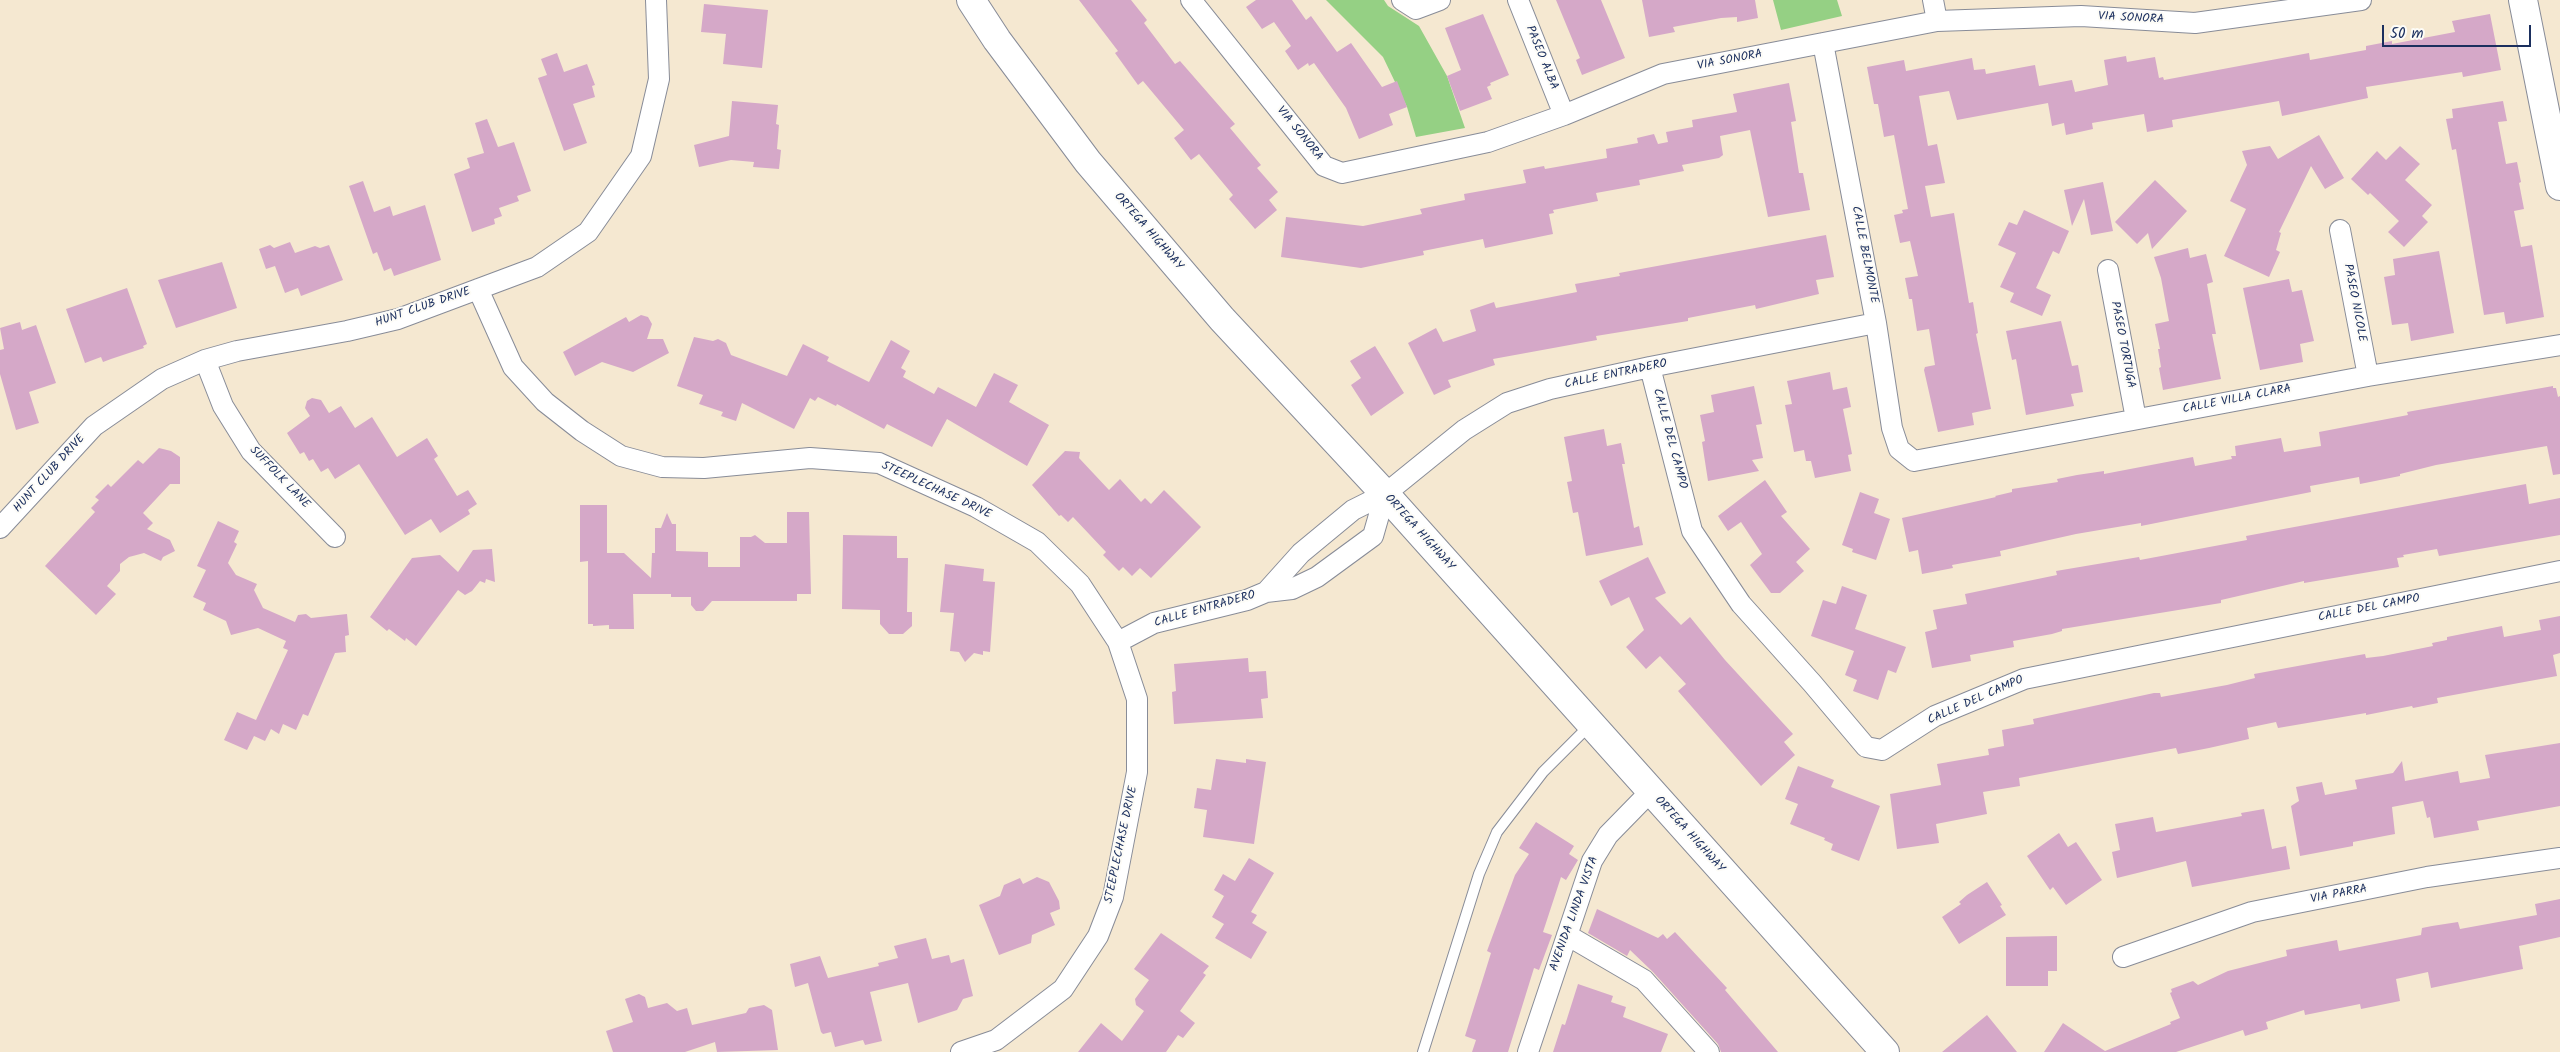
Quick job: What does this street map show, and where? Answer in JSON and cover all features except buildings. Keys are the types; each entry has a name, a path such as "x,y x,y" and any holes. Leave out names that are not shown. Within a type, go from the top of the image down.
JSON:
{"main road":[{"name":"ORTEGA HIGHWAY","path":"970,0 997,40 1088,162 1222,319 1385,494 1650,792 1885,1052"},
{"path":"2523,0 2560,186"}],"street":[{"name":"HUNT CLUB DRIVE","path":"0,528 94,426 162,379 205,360 271,343 347,331 398,319 537,267 588,232 641,156 659,78 656,0"},
{"name":"VIA SONORA","path":"1191,0 1324,166 1342,173 1488,142 1564,115 1663,74 1937,21 2081,16 2195,23 2354,1"},
{"path":"1409,4 1440,0"},
{"name":"PASEO ALBA","path":"1518,0 1564,115"},
{"path":"1933,0 1937,21"},
{"name":"CALLE BELMONTE","path":"1823,43 1876,323 1892,428 1899,449 1914,461"},
{"name":"PASEO NICOLE","path":"2340,230 2368,376"},
{"name":"PASEO TORTUGA","path":"2108,270 2136,419"},
{"name":"STEEPLECHASE DRIVE","path":"478,289 513,367 545,402 582,431 621,456 670,467 704,468 810,458 878,463 976,507 1037,542 1080,584 1118,642 1136,699 1137,772 1113,897 1098,936 1063,990 996,1040 961,1052"},
{"name":"CALLE ENTRADERO","path":"1266,592 1301,553 1353,510 1385,494 1464,430 1506,403 1550,389 1650,367 1876,323"},
{"name":"CALLE VILLA CLARA","path":"1914,461 2368,376 2560,345"},
{"name":"SUFFOLK LANE","path":"205,360 223,406 251,451 335,537"},
{"name":"CALLE DEL CAMPO","path":"1650,367 1692,531 1741,604 1812,682 1866,747 1882,750 1935,716 2024,679 2560,570"},
{"name":"CALLE ENTRADERO","path":"1118,642 1154,623 1247,600 1266,592 1292,589 1318,577 1373,536 1385,494"},
{"path":"1301,553 1318,577"},
{"name":"AVENIDA LINDA VISTA","path":"1528,1052 1592,861 1608,835 1650,792"},
{"name":"VIA PARRA","path":"2124,957 2252,912 2427,877 2560,858"},
{"path":"1567,935 1644,980 1709,1052"}],"lane":[{"path":"1423,1052 1479,874 1497,832 1543,772 1590,724"}],"green space":[{"path":"1326,0 1384,0 1388,6 1419,26 1447,76 1465,128 1416,137 1407,107 1383,57"},
{"path":"1773,0 1837,0 1842,16 1781,30"}]}
